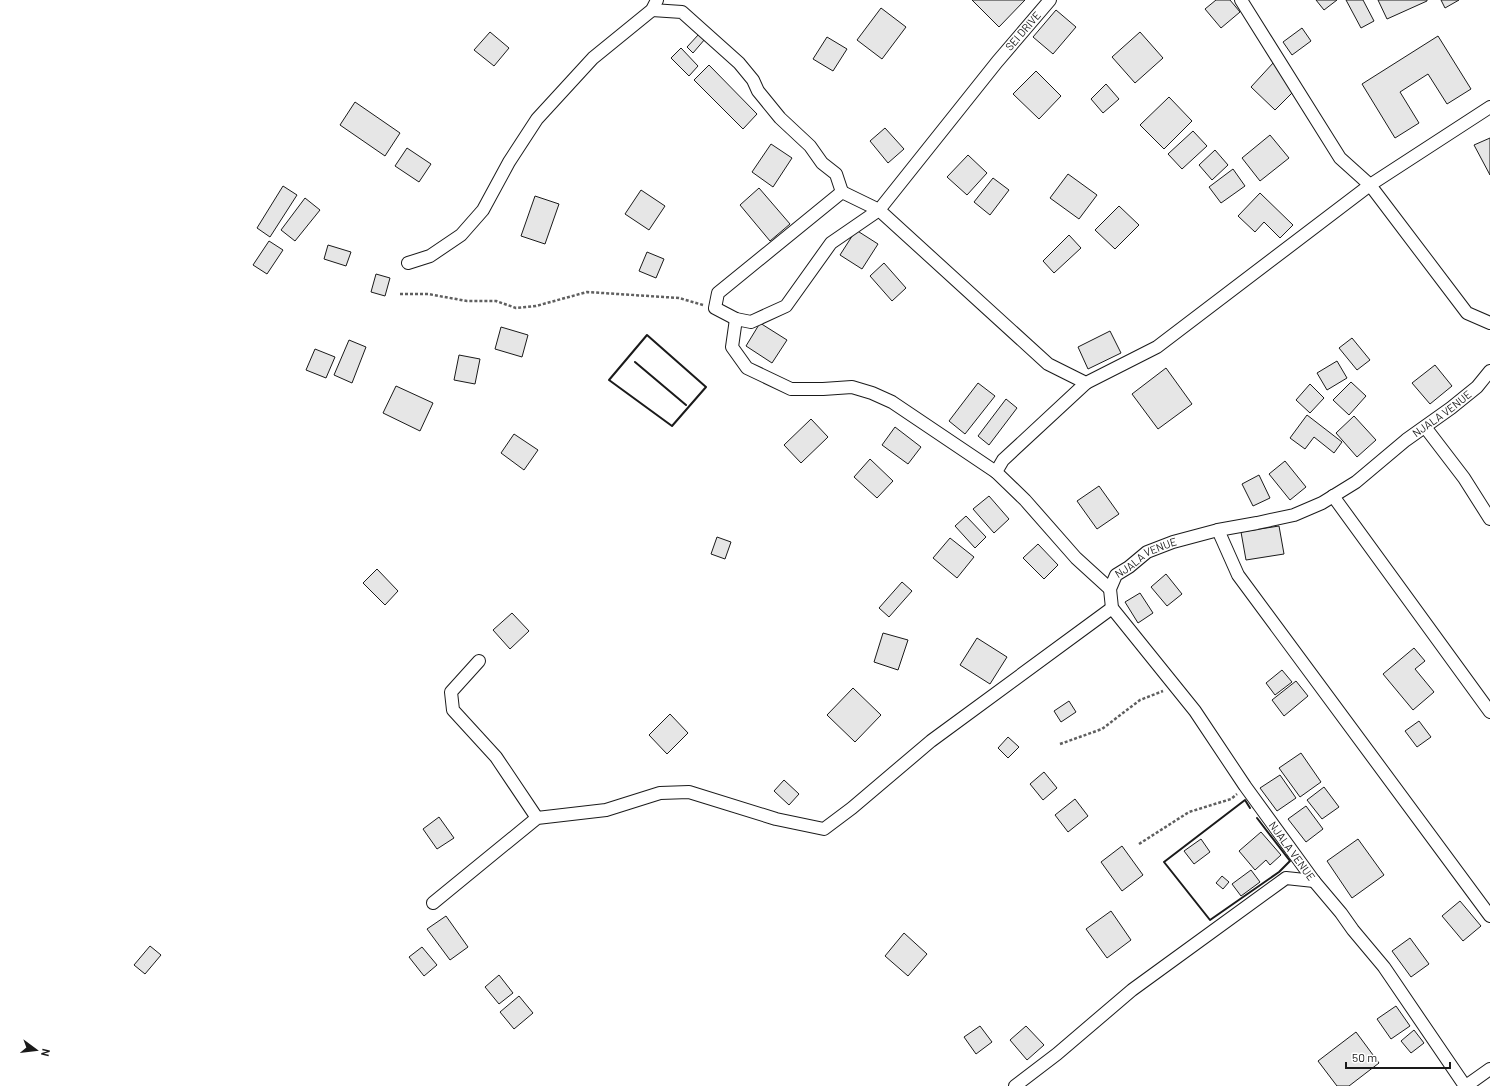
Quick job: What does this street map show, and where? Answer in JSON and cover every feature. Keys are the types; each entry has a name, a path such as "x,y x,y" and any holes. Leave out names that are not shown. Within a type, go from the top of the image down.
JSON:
{"street":[{"name":"SEI DRIVE","path":"736,319 751,322 786,306 831,243 879,210 997,62 1050,0"},
{"path":"1241,0 1340,158 1370,185 1467,313 1490,323"},
{"path":"408,263 430,256 461,235 484,210 509,162 536,120 593,58 654,5 682,12 739,63 753,80 758,91 780,118 810,146 822,163 836,174 842,192 879,210 1048,364 1086,383"},
{"path":"996,472 1003,460 1086,383 1157,347 1370,185 1490,107"},
{"path":"842,192 718,292 715,308 736,319 732,347 746,368 791,389 852,387 872,393 892,402 996,472 1025,500 1076,558 1110,589"},
{"name":"NJALA VENUE","path":"1466,1086 1384,967 1314,881 1245,786 1195,711 1112,608 1110,589 1116,575 1129,567 1147,552 1173,542 1218,530 1257,524 1294,515 1322,504 1356,482 1406,440 1452,408 1477,386 1490,371"},
{"path":"1425,427 1464,478 1490,519"},
{"path":"1333,496 1490,712"},
{"path":"1218,530 1238,576 1490,916"},
{"path":"433,903 537,818 606,810 660,793 689,792 776,819 824,828 852,808 931,741 1112,608"},
{"path":"479,661 451,692 453,710 496,757 537,818"},
{"path":"1015,1086 1057,1054 1132,990 1286,878 1314,881"},
{"path":"1466,1086 1490,1069"}],"path":[{"path":"400,294 428,294 467,301 496,301 516,308 536,306 587,292 594,292 679,298 715,308"},
{"path":"1060,744 1102,729 1140,700 1175,686"},
{"path":"1138,844 1189,812 1231,799 1245,786"}],"building":[{"path":"972,0 1025,0 999,27"},
{"path":"1216,0 1230,0 1240,12 1221,28 1205,9"},
{"path":"1316,0 1337,0 1324,10"},
{"path":"1346,0 1363,0 1374,21 1361,28"},
{"path":"1378,0 1427,0 1427,1 1387,19"},
{"path":"1441,0 1459,0 1445,8"},
{"path":"881,8 906,27 882,59 857,40"},
{"path":"1056,10 1076,27 1053,54 1033,37"},
{"path":"1302,28 1311,41 1292,55 1283,42"},
{"path":"490,32 509,48 494,66 474,50"},
{"path":"1140,32 1163,58 1135,83 1112,57"},
{"path":"699,34 705,39 693,53 687,47"},
{"path":"1438,36 1471,89 1447,104 1428,74 1400,92 1419,123 1395,138 1362,84"},
{"path":"827,37 847,49 833,71 813,59"},
{"path":"681,48 698,66 689,76 671,58"},
{"path":"1274,62 1299,86 1275,110 1251,87"},
{"path":"709,65 757,114 743,129 694,80"},
{"path":"1036,71 1061,96 1039,119 1013,94"},
{"path":"1106,84 1119,99 1103,113 1091,99"},
{"path":"1169,97 1192,121 1164,149 1140,125"},
{"path":"355,102 400,133 385,156 340,125"},
{"path":"885,128 904,149 888,163 870,141"},
{"path":"1193,131 1207,146 1182,169 1168,154"},
{"path":"1270,135 1289,158 1260,181 1242,158"},
{"path":"1490,138 1490,175 1474,145"},
{"path":"771,144 792,158 773,187 752,172"},
{"path":"407,148 431,164 419,182 395,166"},
{"path":"1215,150 1228,165 1212,180 1199,165"},
{"path":"968,155 987,173 967,195 947,177"},
{"path":"1233,169 1245,186 1221,203 1209,187"},
{"path":"1068,174 1097,195 1079,219 1050,198"},
{"path":"993,178 1009,190 990,215 974,202"},
{"path":"283,186 297,195 270,237 257,228"},
{"path":"759,188 790,224 770,241 740,205"},
{"path":"641,190 665,206 649,230 625,214"},
{"path":"1260,193 1293,225 1280,238 1264,222 1255,232 1238,216"},
{"path":"535,196 559,204 545,244 521,236"},
{"path":"305,198 320,210 295,241 281,230"},
{"path":"1119,206 1139,225 1115,249 1095,230"},
{"path":"856,230 878,244 862,269 840,255"},
{"path":"1069,235 1081,248 1054,273 1043,261"},
{"path":"269,241 283,250 267,274 253,265"},
{"path":"328,245 351,252 346,266 324,259"},
{"path":"647,252 664,259 656,278 639,271"},
{"path":"884,263 906,288 892,301 870,276"},
{"path":"376,274 390,278 385,296 371,292"},
{"path":"760,323 787,340 772,363 746,346"},
{"path":"501,327 528,335 522,357 495,349"},
{"path":"1110,331 1121,353 1088,369 1078,347"},
{"path":"1352,338 1370,360 1357,370 1339,348"},
{"path":"349,340 366,347 352,383 334,375"},
{"path":"315,349 335,357 326,378 306,370"},
{"path":"459,355 480,359 475,384 454,380"},
{"path":"1337,361 1347,378 1327,390 1317,373"},
{"path":"1435,365 1452,386 1430,404 1412,383"},
{"path":"1166,368 1192,404 1158,429 1132,394"},
{"path":"1351,382 1366,396 1349,415 1333,400"},
{"path":"978,383 995,396 965,434 949,421"},
{"path":"1310,384 1324,398 1310,413 1296,400"},
{"path":"396,386 433,403 420,431 383,413"},
{"path":"1006,399 1017,408 989,445 978,436"},
{"path":"1307,415 1342,442 1334,453 1314,437 1305,449 1290,438"},
{"path":"1354,416 1376,440 1357,457 1336,433"},
{"path":"811,419 828,437 801,463 784,445"},
{"path":"895,427 921,447 908,464 882,445"},
{"path":"514,434 538,450 524,470 501,453"},
{"path":"870,459 893,481 877,498 854,477"},
{"path":"1285,461 1306,487 1290,500 1269,474"},
{"path":"1259,475 1270,498 1253,506 1242,484"},
{"path":"1099,486 1119,514 1097,529 1077,501"},
{"path":"989,496 1009,519 994,533 973,509"},
{"path":"966,516 986,537 975,548 955,526"},
{"path":"1279,526 1284,554 1246,560 1241,532"},
{"path":"717,537 731,542 725,559 711,554"},
{"path":"950,538 974,557 957,578 933,558"},
{"path":"1038,544 1058,565 1044,579 1023,558"},
{"path":"377,569 398,591 385,605 363,583"},
{"path":"1166,574 1182,594 1167,606 1151,587"},
{"path":"902,582 912,591 889,617 879,608"},
{"path":"1140,593 1153,613 1138,623 1125,602"},
{"path":"512,613 529,631 510,649 493,630"},
{"path":"883,633 908,640 898,670 874,662"},
{"path":"977,638 1007,657 990,684 960,665"},
{"path":"1414,648 1425,661 1415,669 1434,692 1413,710 1383,674"},
{"path":"1282,670 1292,682 1275,695 1266,683"},
{"path":"1296,681 1308,696 1284,716 1272,700"},
{"path":"853,688 881,715 855,742 827,715"},
{"path":"1069,701 1076,712 1061,722 1054,711"},
{"path":"670,714 688,733 667,754 649,735"},
{"path":"1419,721 1431,737 1417,747 1405,731"},
{"path":"1008,737 1019,747 1008,758 998,748"},
{"path":"1301,753 1321,782 1300,797 1279,768"},
{"path":"1044,772 1057,788 1043,800 1030,784"},
{"path":"1280,775 1296,798 1277,811 1260,788"},
{"path":"784,780 799,794 789,805 774,791"},
{"path":"1324,787 1339,807 1322,819 1307,800"},
{"path":"1075,799 1088,816 1068,832 1055,815"},
{"path":"1306,806 1323,829 1306,842 1288,819"},
{"path":"439,817 454,838 437,849 423,829"},
{"path":"1261,832 1281,855 1270,865 1266,860 1255,870 1239,851"},
{"path":"1201,839 1210,852 1194,864 1184,851"},
{"path":"1358,839 1384,875 1352,898 1327,861"},
{"path":"1122,846 1143,875 1122,891 1101,862"},
{"path":"1251,870 1260,882 1241,896 1232,884"},
{"path":"1222,876 1229,882 1223,889 1216,883"},
{"path":"1460,901 1481,926 1463,941 1442,916"},
{"path":"1111,911 1131,940 1107,958 1086,929"},
{"path":"446,916 468,947 450,960 427,929"},
{"path":"904,933 927,954 908,976 885,956"},
{"path":"1410,938 1429,964 1411,977 1392,951"},
{"path":"150,946 161,955 145,974 134,965"},
{"path":"422,947 437,965 424,976 409,957"},
{"path":"499,975 513,993 499,1004 485,987"},
{"path":"519,996 533,1013 514,1029 500,1012"},
{"path":"1396,1006 1410,1026 1391,1039 1377,1019"},
{"path":"980,1026 992,1042 976,1054 964,1037"},
{"path":"1026,1026 1044,1045 1027,1060 1010,1040"},
{"path":"1414,1030 1424,1043 1411,1053 1401,1041"},
{"path":"1356,1032 1379,1063 1349,1086 1337,1086 1318,1061"}],"wall":[{"path":"647,335 706,387 672,426 609,380 647,335"},
{"path":"635,362 686,405"},
{"path":"1250,808 1245,800 1164,862 1210,920 1279,872 1290,861 1257,818"}]}
